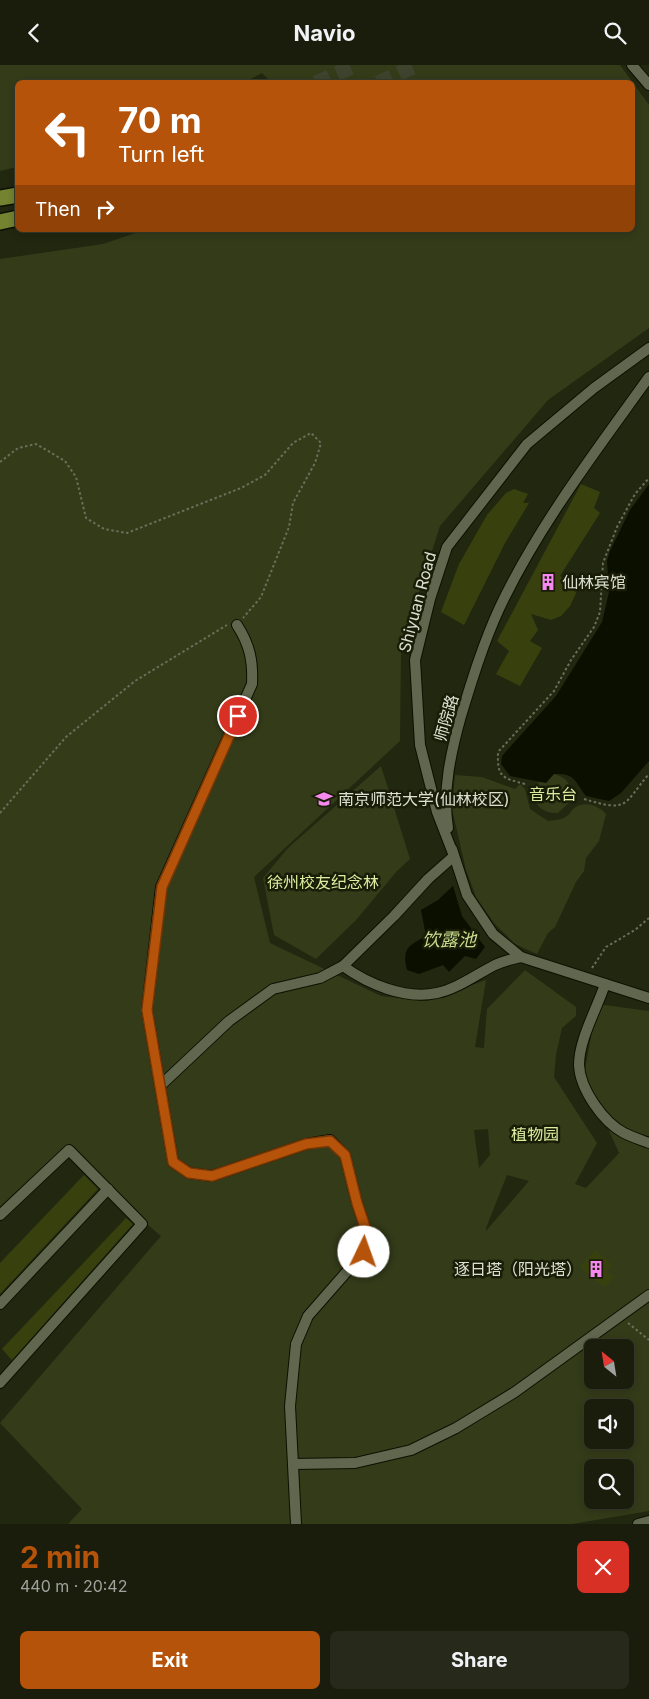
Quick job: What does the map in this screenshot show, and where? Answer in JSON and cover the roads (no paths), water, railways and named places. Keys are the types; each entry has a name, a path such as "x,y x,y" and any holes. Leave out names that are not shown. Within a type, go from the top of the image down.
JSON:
{"main road":[{"path":"0,198 15,196"},
{"path":"0,222 15,219"}],"street":[{"path":"632,65 649,85"},
{"name":"Shiyuan Road","path":"454,856 437,812 420,745 415,660 430,599 447,547 527,444 594,388 649,348"},
{"name":"师院路","path":"649,377 542,532 500,608 477,663 452,749 445,807 454,856 467,895 493,934 521,957 649,998"},
{"path":"237,625 245,637 253,657 252,684 162,887 147,1010 173,1162 189,1173 212,1176 306,1144 330,1141 345,1155 366,1230 364,1252 308,1316 296,1344 290,1407 296,1524"},
{"path":"160,1086 228,1021 273,989 320,978 343,966 394,916 428,879 454,856"},
{"path":"343,966 356,975 385,988 411,993 437,993 498,964 521,957"},
{"path":"605,985 585,1035 579,1065 584,1086 607,1121 624,1133 649,1143"},
{"path":"0,1215 69,1149 142,1224 0,1383"},
{"path":"0,1304 108,1189"},
{"path":"293,1464 355,1463 410,1450 456,1428 515,1392 649,1295"},
{"path":"638,1524 649,1521"}],"water":[{"path":"649,484 649,761 621,793 609,801 586,796 574,779 567,775 554,774 546,783 510,776 501,764 502,756 556,696 602,622 609,592 607,561 610,551 630,510"},
{"name":"饮露池","path":"453,886 462,916 485,947 476,959 465,956 449,972 443,965 419,974 407,970 406,952 411,945 426,936 421,910 438,900"}],"tunnel":[{"path":"323,80 356,65"},
{"path":"384,80 417,65"}],"place":[{"name":"仙林宾馆","path":"548,582"},
{"name":"南京师范大学(仙林校区)","path":"324,799"},
{"name":"逐日塔（阳光塔）","path":"596,1269"}],"park label":[{"name":"音乐台","path":"553,794"},
{"name":"徐州校友纪念林","path":"323,882"},
{"name":"植物园","path":"535,1134"}]}
